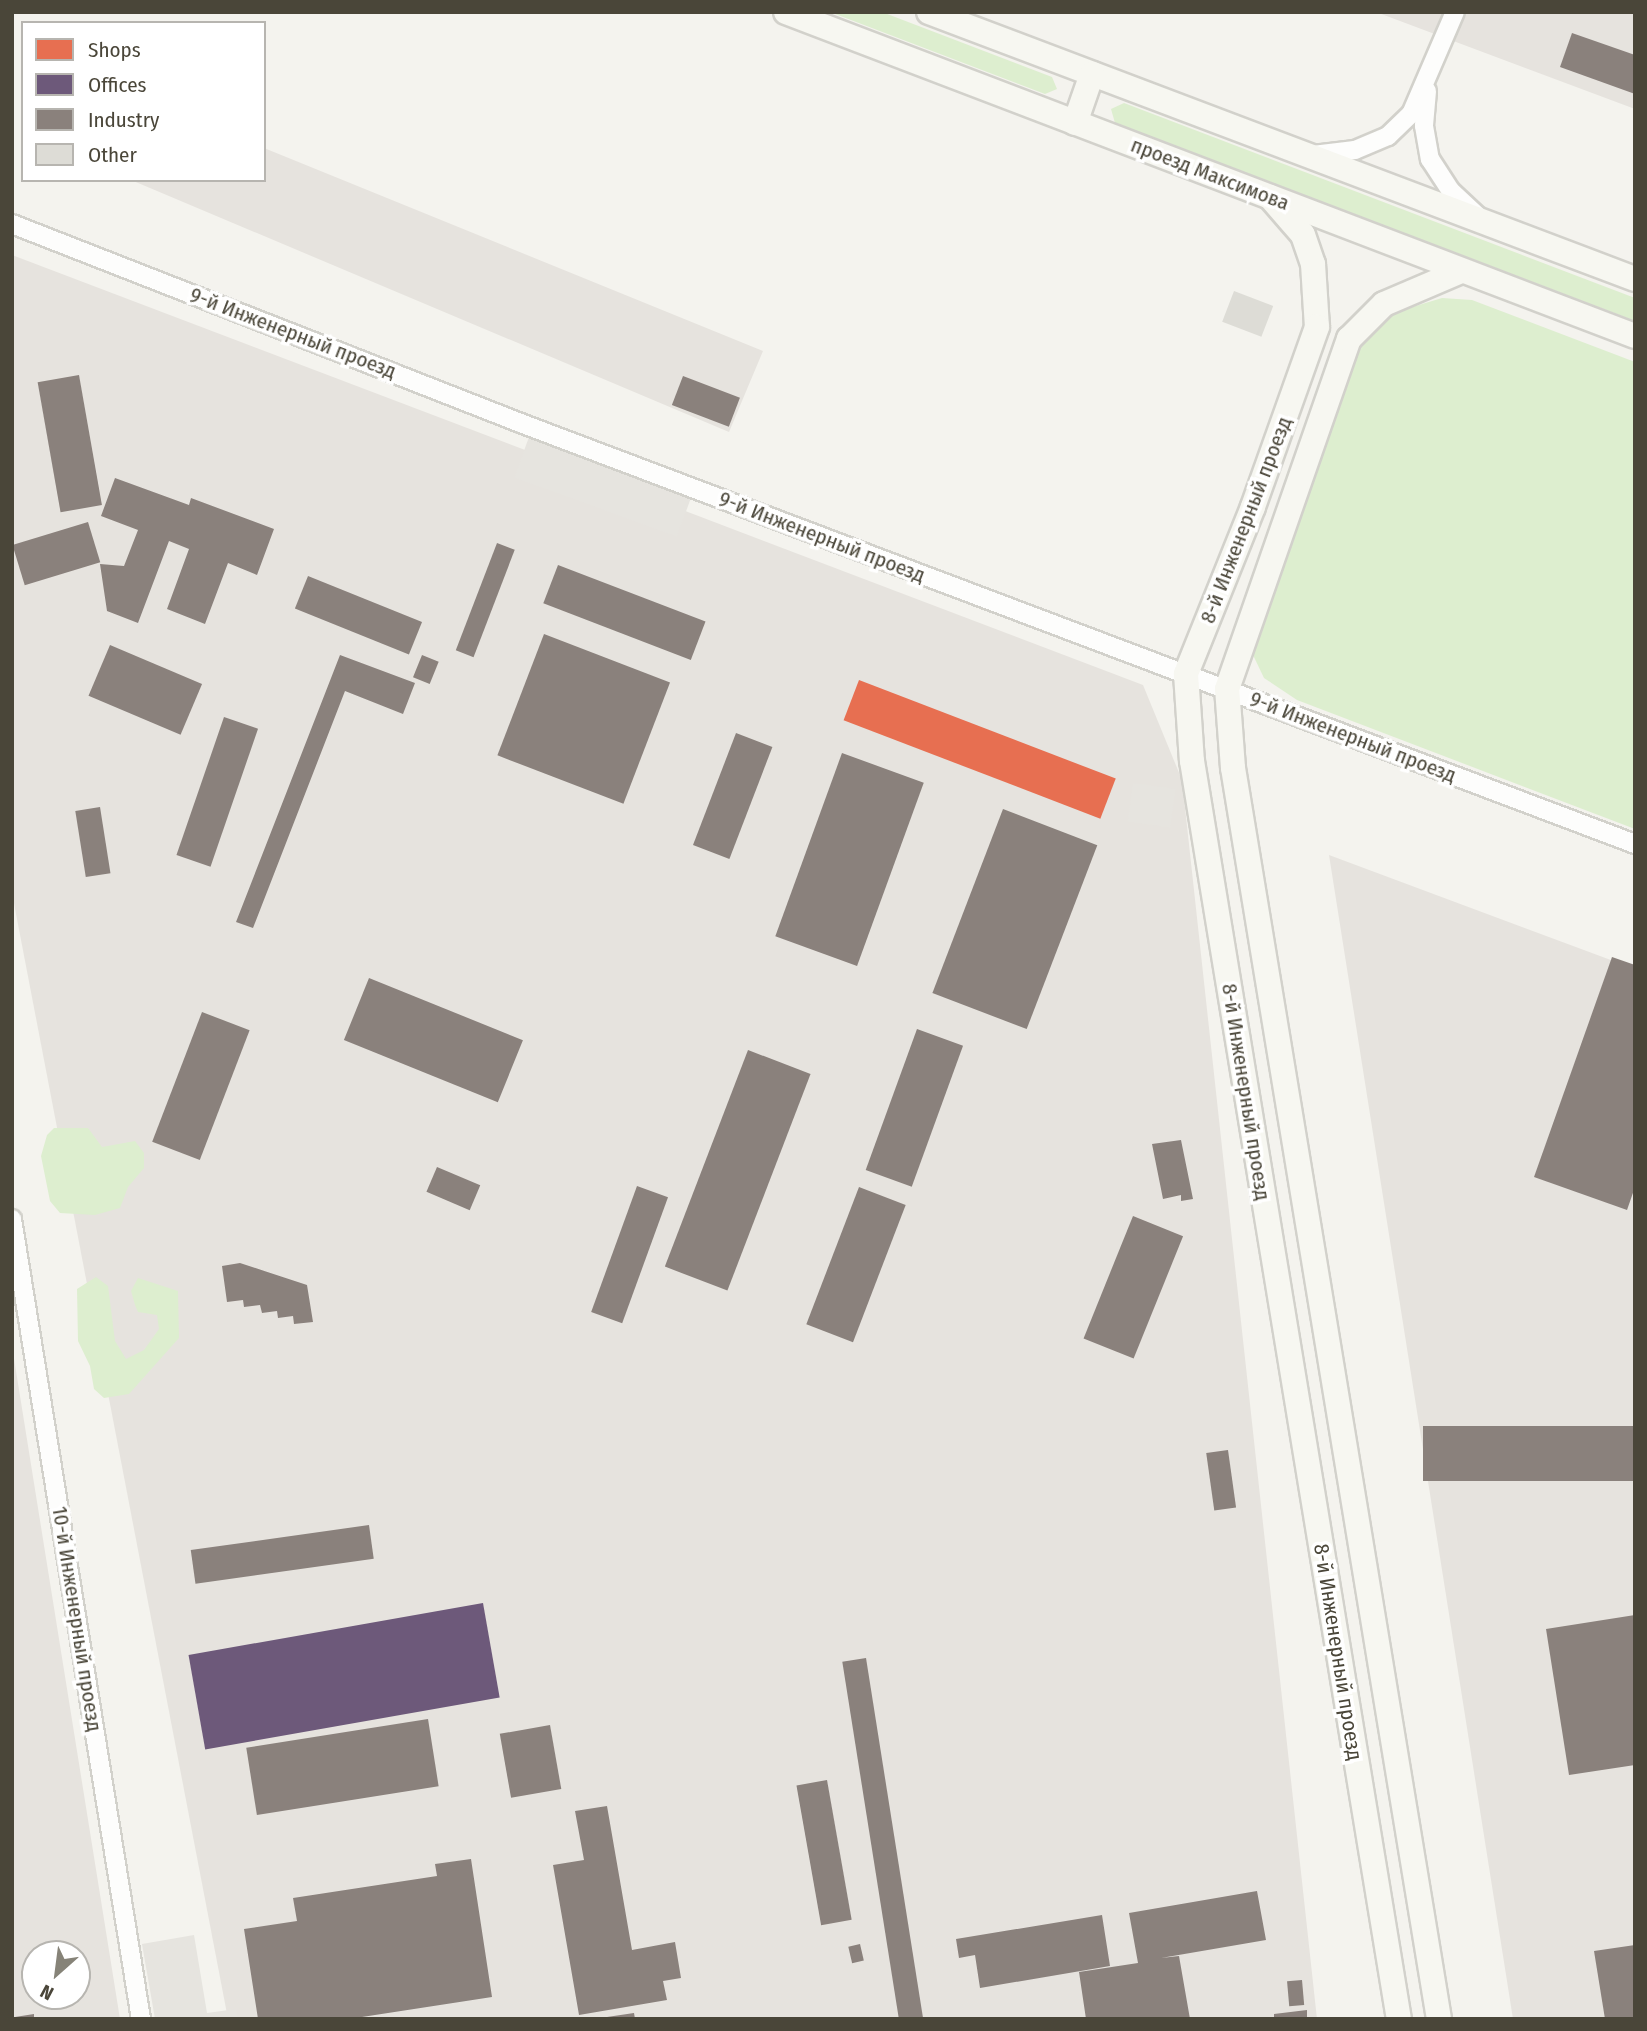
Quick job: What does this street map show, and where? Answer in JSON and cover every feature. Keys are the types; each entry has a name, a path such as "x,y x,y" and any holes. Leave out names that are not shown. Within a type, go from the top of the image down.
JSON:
{"street":[{"name":"проезд Максимова","path":"786,12 1459,272 1635,336"},
{"path":"929,12 1635,279"},
{"path":"1306,156 1356,150 1388,136 1411,114 1429,81 1455,12"},
{"path":"1075,122 1092,74"},
{"path":"1429,81 1423,126 1430,159 1451,191 1486,223"},
{"name":"8-й Инженерный проезд","path":"1269,197 1303,235 1313,264 1317,327 1253,508 1186,674 1192,761 1399,2019"},
{"name":"9-й Инженерный проезд","path":"12,224 523,424 1635,844"},
{"name":"8-й Инженерный проезд","path":"1439,2019 1235,781 1227,689 1349,339 1384,304 1459,272"},
{"name":"10-й Инженерный проезд","path":"12,1219 141,2019"}],"shaded area":[{"path":"1376,12 1635,12 1635,109"},
{"path":"266,149 763,351 729,432 136,182 266,182"},
{"path":"12,255 1143,685 1182,780 1317,2019 228,2019 12,893"},
{"path":"529,437 692,496 677,537 514,477"},
{"path":"1133,783 1176,789 1170,828 1128,822"},
{"path":"1329,855 1635,969 1635,2019 1513,2019"},
{"path":"12,1346 120,2019 12,2019"},
{"path":"194,1935 207,2013 236,2009 238,2019 155,2019 142,1944"}],"green space":[{"path":"830,12 882,12 1052,77 1057,89 1045,94"},
{"path":"1124,103 1635,298 1635,321 1115,123 1111,109"},
{"path":"1442,298 1472,300 1635,362 1635,829 1297,700 1264,678 1253,655 1259,615 1365,336 1386,315"},
{"path":"54,1128 88,1128 102,1147 135,1141 144,1153 144,1168 128,1187 120,1208 95,1215 60,1213 50,1201 41,1156 47,1135"},
{"path":"96,1277 108,1286 115,1341 126,1359 144,1350 159,1329 157,1315 138,1312 135,1305 131,1291 138,1278 178,1291 179,1338 129,1394 104,1398 94,1389 90,1366 78,1341 77,1289"}],"building: Shops":[{"path":"859,680 1116,779 1100,819 844,720"}],"building: Offices":[{"path":"483,1603 500,1698 205,1749 189,1655"}],"building: Industry":[{"path":"1572,33 1635,55 1635,94 1560,67"},
{"path":"79,375 102,505 61,512 38,382"},
{"path":"683,376 740,398 729,427 672,405"},
{"path":"115,478 189,505 191,498 274,529 257,575 228,563 205,624 167,609 189,549 169,541 138,623 107,611 100,564 124,566 138,530 101,516"},
{"path":"88,522 100,562 25,585 12,545"},
{"path":"497,543 515,550 474,657 456,650"},
{"path":"558,565 706,622 691,660 543,603"},
{"path":"308,576 422,622 409,655 295,608"},
{"path":"544,634 670,682 623,804 497,755"},
{"path":"110,645 202,684 181,735 89,696"},
{"path":"340,655 415,683 403,714 345,691 253,928 236,922"},
{"path":"422,655 439,662 430,684 413,677"},
{"path":"224,717 258,729 211,867 176,855"},
{"path":"736,733 772,747 729,859 693,845"},
{"path":"842,753 924,783 857,966 775,936"},
{"path":"100,807 110,873 86,877 75,811"},
{"path":"1003,809 1097,845 1027,1029 932,993"},
{"path":"1612,957 1635,965 1635,1187 1627,1210 1534,1177"},
{"path":"369,978 523,1040 498,1102 344,1040"},
{"path":"202,1012 250,1030 200,1160 152,1142"},
{"path":"917,1029 963,1046 912,1187 866,1170"},
{"path":"748,1050 811,1074 727,1291 665,1267"},
{"path":"1181,1140 1193,1199 1181,1201 1181,1195 1163,1199 1152,1144"},
{"path":"437,1167 480,1185 470,1210 426,1192"},
{"path":"637,1186 668,1197 622,1323 591,1312"},
{"path":"859,1187 906,1205 853,1342 806,1324"},
{"path":"1133,1216 1183,1236 1134,1359 1084,1338"},
{"path":"240,1263 307,1285 313,1322 294,1324 293,1316 278,1318 277,1311 262,1313 260,1305 244,1307 243,1300 227,1302 222,1266"},
{"path":"1423,1426 1635,1426 1635,1481 1423,1481"},
{"path":"1228,1450 1236,1507 1214,1510 1206,1453"},
{"path":"369,1525 374,1559 195,1584 191,1550"},
{"path":"1635,1615 1635,1765 1569,1775 1546,1629"},
{"path":"866,1658 923,2019 899,2019 842,1662"},
{"path":"428,1719 439,1786 257,1815 246,1748"},
{"path":"550,1725 561,1789 511,1798 500,1734"},
{"path":"827,1780 852,1920 821,1925 796,1785"},
{"path":"607,1806 632,1950 675,1942 681,1978 663,1981 667,2000 579,2015 553,1865 584,1860 575,1811"},
{"path":"471,1859 492,1997 349,2019 258,2019 244,1929 297,1921 293,1898 437,1876 435,1864"},
{"path":"1257,1891 1266,1940 1161,1958 1179,1956 1190,2019 1086,2019 1079,1972 1138,1963 1129,1913"},
{"path":"1102,1915 1110,1966 980,1988 975,1955 959,1958 956,1939"},
{"path":"860,1944 864,1961 852,1963 848,1947"},
{"path":"1635,1945 1635,2019 1605,2019 1594,1951"},
{"path":"1302,1980 1304,2005 1289,2006 1287,1981"},
{"path":"1307,2010 1307,2019 1274,2019 1274,2014"},
{"path":"634,2013 635,2019 607,2019 607,2017"},
{"path":"34,2014 34,2019 15,2019 15,2017"}],"building: Other":[{"path":"1234,291 1273,306 1261,337 1222,322"}]}
